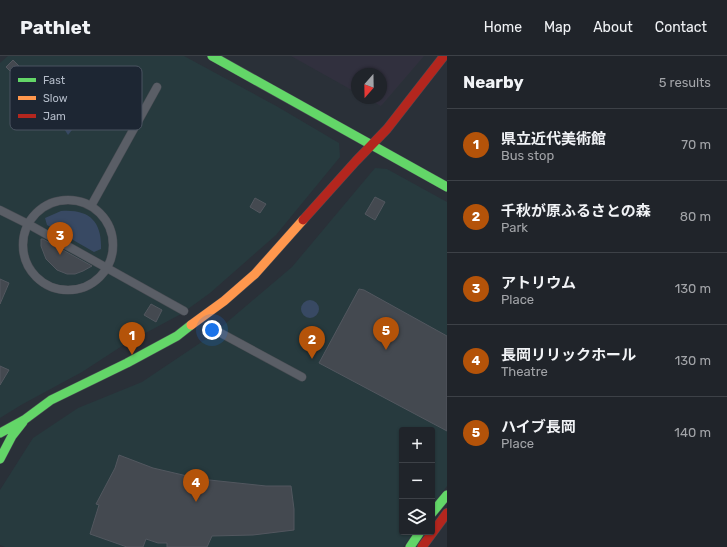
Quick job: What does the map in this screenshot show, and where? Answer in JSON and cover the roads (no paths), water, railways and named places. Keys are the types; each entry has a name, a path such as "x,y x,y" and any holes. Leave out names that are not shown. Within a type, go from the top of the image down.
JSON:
{"street":[{"path":"212,56 447,187"},
{"path":"0,432 24,420 51,400 127,363 177,336 224,301 255,274 387,129 444,56"},
{"path":"142,114 157,87"},
{"path":"90,206 133,130"},
{"path":"59,200 69,200 90,206 104,219 111,234 111,254 107,268 99,278 78,288 56,288 45,283 36,276 29,267 24,256 22,246 24,234 28,224 34,214 59,200"},
{"path":"0,210 28,224 184,311"},
{"path":"217,331 302,377"},
{"path":"0,458 12,436 24,420"},
{"path":"435,509 447,495"},
{"path":"422,547 447,512"},
{"path":"430,547 447,524"},
{"path":"410,547 418,535"}],"water":[{"path":"65,130 72,130 68,135"},
{"path":"61,211 79,212 92,219 99,231 101,249 94,252 47,225 45,218"},
{"path":"310,300 316,303 319,309 316,315 310,318 304,315 301,309 304,303"}],"place":[{"name":"アトリウム","path":"60,255"},
{"name":"ハイブ長岡","path":"386,350"},
{"name":"県立近代美術館","path":"132,355"},
{"name":"千秋が原ふるさとの森","path":"312,359"},
{"name":"長岡リリックホール","path":"196,502"}]}
